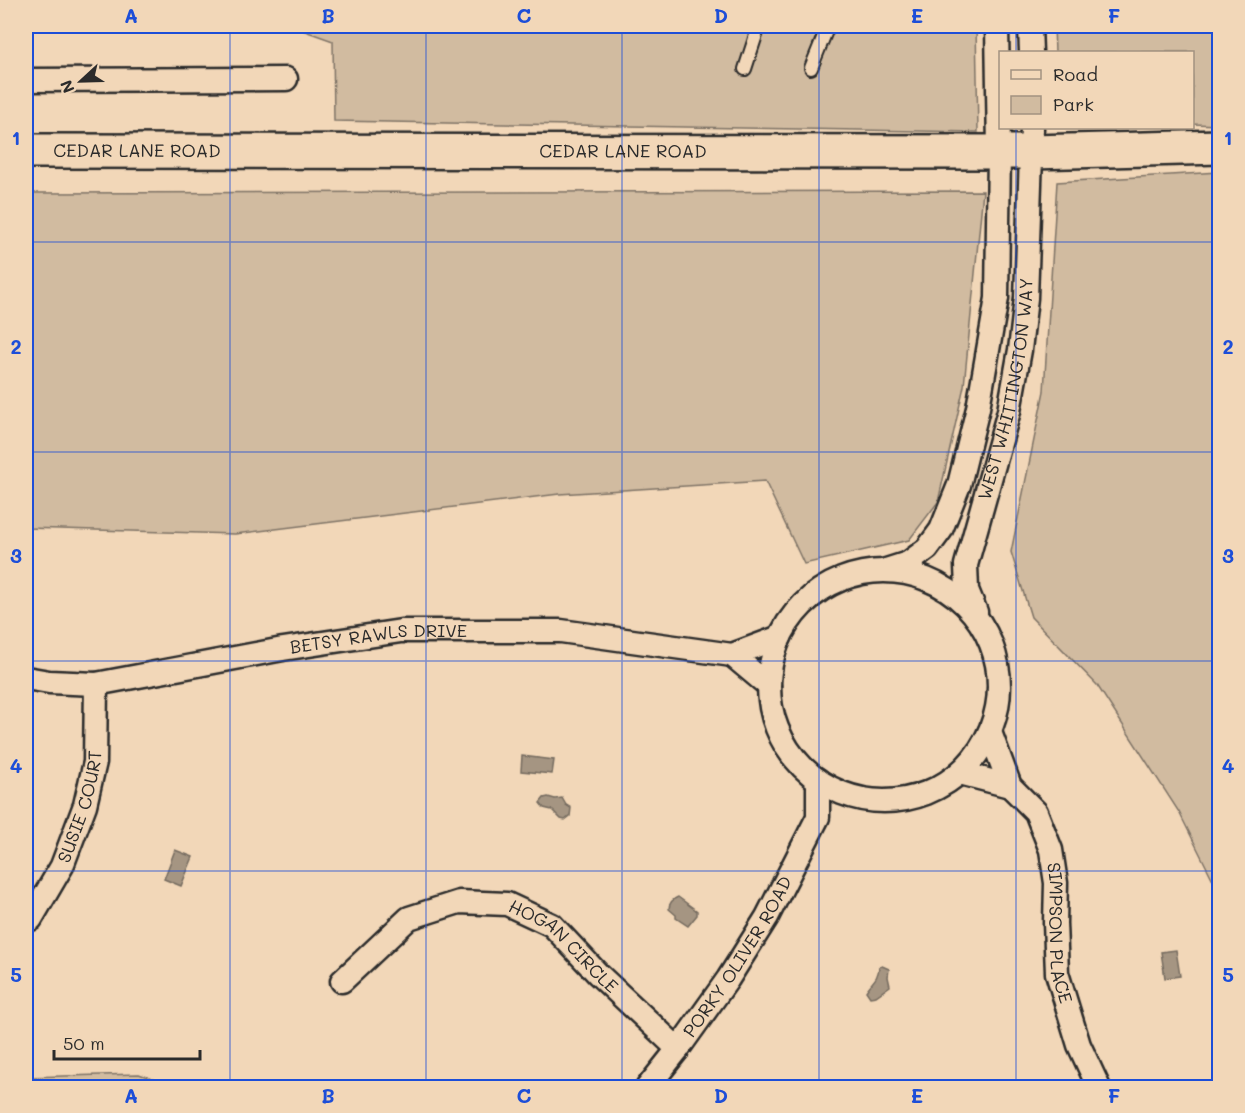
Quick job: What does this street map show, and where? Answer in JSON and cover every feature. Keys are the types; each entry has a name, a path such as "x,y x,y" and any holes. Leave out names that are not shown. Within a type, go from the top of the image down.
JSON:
{"street":[{"name":"WEST WHITTINGTON WAY","path":"885,570 908,563 927,549 941,530 959,485 978,408 997,298 999,151 997,26"},
{"path":"1030,26 1031,51"},
{"path":"26,80 286,79"},
{"name":"WEST WHITTINGTON WAY","path":"979,621 967,590 966,565 1009,411 1020,350 1026,298 1032,140"},
{"name":"CEDAR LANE ROAD","path":"26,151 999,151 1032,140 1220,147"},
{"path":"885,570 900,571 918,575 936,583 958,597 979,621 989,638 998,667 996,713 990,732 972,760 960,773 943,785 911,798 891,801 859,798 838,791 818,780 788,749 776,726 770,696 772,661 780,637 792,617 824,587 853,574 885,570"},
{"name":"BETSY RAWLS DRIVE","path":"26,678 48,682 96,684 283,649 402,631 561,631 732,655 780,637"},
{"path":"732,655 769,686"},
{"name":"SUSIE COURT","path":"31,919 62,866 85,806 95,762 96,684"},
{"name":"SIMPSON PLACE","path":"990,732 1011,786 1036,812 1051,850 1056,883 1057,973 1079,1045 1099,1088"},
{"path":"960,773 1011,786"},
{"name":"PORKY OLIVER ROAD","path":"647,1088 728,979 767,917 818,817 818,780"},
{"path":"818,817 859,798"},
{"name":"HOGAN CIRCLE","path":"342,981 410,918 459,902 507,904 552,926 598,974 678,1049"}],"lane":[{"path":"745,69 759,26"},
{"path":"811,68 828,26"}],"green space":[{"path":"291,26 976,26 978,132 334,121 333,41"},
{"path":"1054,26 1219,26 1219,125 1194,124 1194,51 1055,51"},
{"path":"1220,172 1219,892 1179,812 1097,685 1031,617 1011,552 1044,391 1057,182"},
{"path":"983,191 964,386 938,502 909,540 804,564 765,481 559,494 235,534 26,528 26,193"},
{"path":"139,1074 175,1087 26,1087 26,1077"}],"shaded area":[{"path":"522,756 554,760 552,774 521,771"},
{"path":"548,797 562,798 571,808 570,816 565,820 561,819 552,810 544,808 540,803"},
{"path":"175,850 193,857 181,886 164,879"},
{"path":"678,897 697,911 697,915 688,926 676,918 676,915 669,909 674,899"},
{"path":"1176,950 1180,976 1165,978 1161,952"},
{"path":"879,967 889,969 890,986 876,996 870,997 866,991 876,978"}]}
